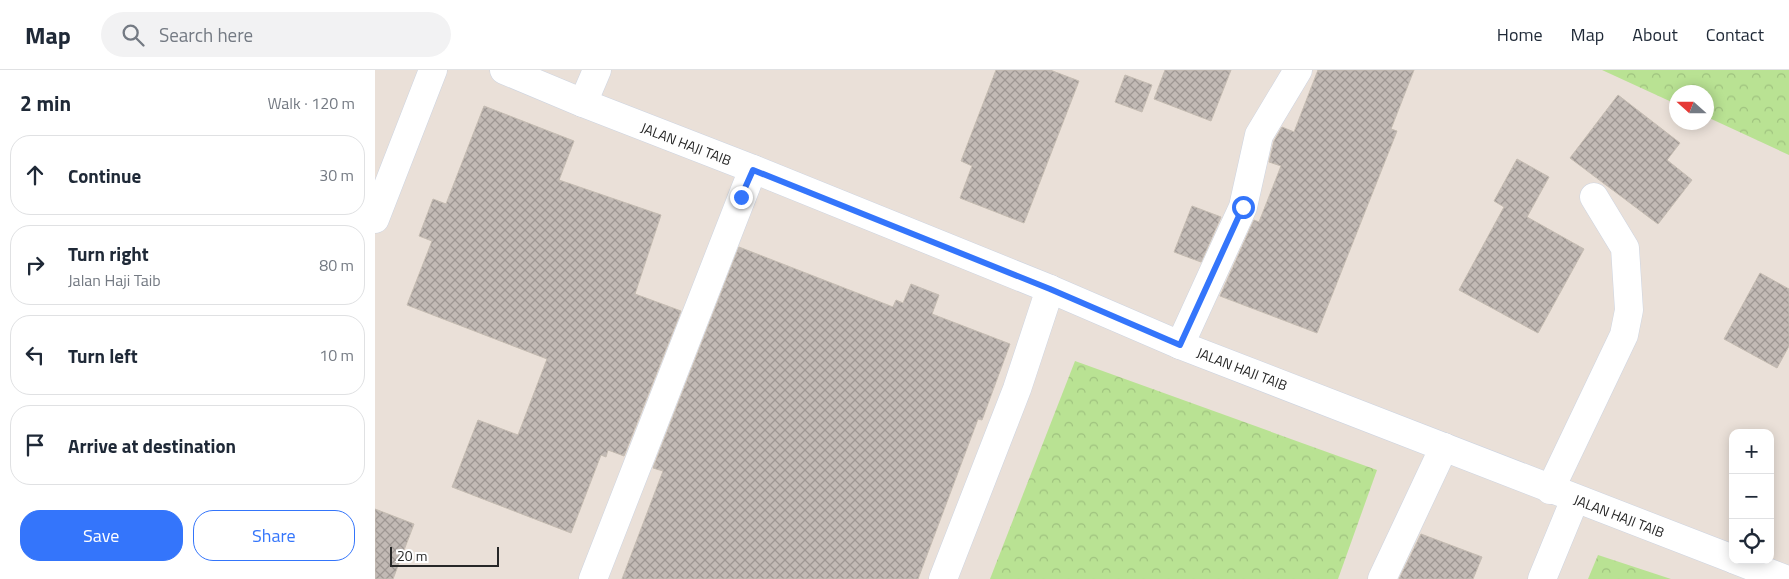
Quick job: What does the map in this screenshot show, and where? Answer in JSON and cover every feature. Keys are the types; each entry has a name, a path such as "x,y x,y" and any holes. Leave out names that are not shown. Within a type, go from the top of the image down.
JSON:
{"street":[{"path":"375,219 433,70"},
{"name":"JALAN HAJI TAIB","path":"504,70 583,104 1050,289 1180,345 1729,558"},
{"path":"583,104 597,70"},
{"path":"1180,345 1243,207 1259,135 1299,70"},
{"path":"593,579 753,170"},
{"path":"1542,579 1562,494 1624,335 1629,310 1625,248 1594,197"},
{"path":"943,579 1017,389 1050,289"},
{"path":"1382,579 1444,447"},
{"name":"JALAN HAJI TAIB","path":"1745,564 1785,579"}],"green space":[{"path":"1602,70 1789,70 1789,155 1714,120 1714,85 1669,85 1669,101"},
{"path":"1075,361 1377,470 1338,579 990,579"},
{"path":"1598,555 1671,579 1588,579"}],"building":[{"path":"996,70 1050,70 1079,81 1024,223 960,198 972,166 961,161"},
{"path":"1165,70 1231,70 1211,121 1154,99"},
{"path":"1318,70 1414,70 1391,129 1397,131 1317,333 1220,296 1254,220 1259,222 1281,166 1269,162 1274,141 1282,127 1294,132"},
{"path":"1125,75 1152,85 1142,112 1115,102"},
{"path":"1618,95 1680,143 1667,160 1692,180 1658,224 1570,158"},
{"path":"484,106 574,141 559,180 661,215 635,294 681,311 624,456 608,450 606,457 601,455 571,533 452,487 478,420 518,435 547,359 407,305 432,241 419,236 433,199 446,204"},
{"path":"1517,159 1549,177 1527,217 1584,249 1538,333 1459,290 1504,207 1494,201"},
{"path":"1192,206 1221,217 1201,262 1174,252"},
{"path":"739,247 893,307 896,300 903,303 911,284 939,295 932,314 1010,344 982,420 978,419 918,579 622,579 663,471 653,468"},
{"path":"1760,273 1789,289 1789,346 1777,368 1724,339"},
{"path":"375,509 414,524 393,579 375,579"},
{"path":"1421,534 1482,557 1473,579 1399,579"}],"route":[{"path":"741,197 753,170 1050,289 1180,345 1243,207"}]}
